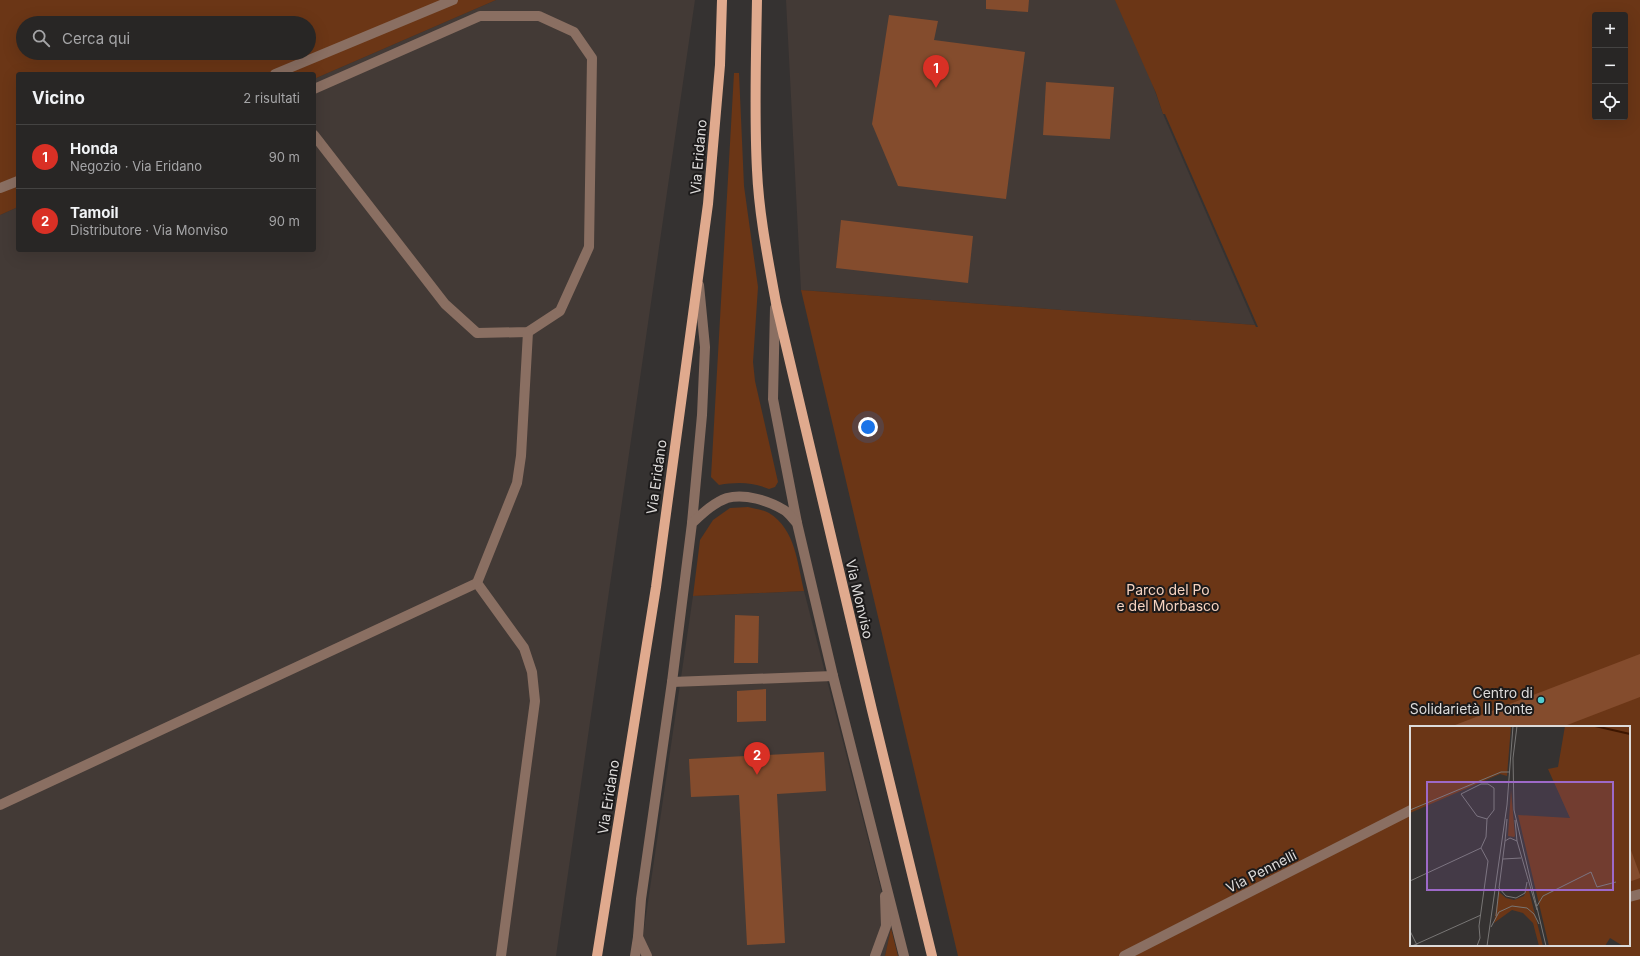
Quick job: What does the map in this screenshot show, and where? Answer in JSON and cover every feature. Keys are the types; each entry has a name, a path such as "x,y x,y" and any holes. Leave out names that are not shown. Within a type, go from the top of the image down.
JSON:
{"main road":[{"name":"Via Eridano","path":"597,956 656,587 708,204 720,65 722,0"},
{"name":"Via Monviso","path":"757,0 755,85 757,172 766,248 776,303 932,956"}],"street":[{"path":"316,57 453,0"},
{"path":"316,88 480,16 539,16 574,32 592,58 589,247 560,311 528,332 477,333 445,304 316,138"},
{"path":"280,72 309,60"},
{"path":"0,188 16,181"},
{"path":"635,956 641,899 672,682 692,523 702,416 706,347 698,273"},
{"path":"776,303 773,399 798,523 833,676 904,956"},
{"path":"0,805 477,582 516,483 520,456 528,332"},
{"path":"692,523 707,509 728,498 742,497 759,499 772,504 785,511 798,523"},
{"path":"477,582 524,648 532,672 534,701 501,956"},
{"path":"672,682 833,676"},
{"name":"Via Pennelli","path":"1124,956 1410,811"},
{"path":"875,956 886,926 885,880"},
{"path":"1630,898 1640,894"},
{"path":"638,937 647,956"}],"shaded area":[{"path":"496,0 695,0 556,956 0,956 0,215 16,208 16,252 316,252 316,78"},
{"path":"786,0 1123,0 1163,114 1255,325 801,290"},
{"path":"804,591 891,928 885,956 640,956 693,596"}],"green space":[{"path":"0,0 496,0 316,78 316,72 16,72 16,208 0,215"},
{"name":"Parco del Po e del Morbasco","path":"1115,0 1640,0 1640,956 958,956 801,290 1255,325 1258,327 1165,114 1163,114 1156,93"},
{"path":"734,73 739,73 744,186 758,287 753,362 755,381 778,482 775,487 769,489 744,483 719,485 711,477"},
{"path":"748,507 769,513 785,528 794,548 804,591 693,596 700,540 713,520 730,508"},
{"path":"891,928 898,956 885,956"}],"building":[{"path":"986,0 1029,0 1028,12 986,9"},
{"path":"889,15 938,21 934,40 1025,52 1006,199 898,186 872,124"},
{"path":"1046,82 1114,87 1110,139 1043,135"},
{"path":"841,220 973,236 968,283 836,268"},
{"path":"735,615 759,616 758,663 734,663"},
{"path":"1640,654 1640,697 1565,726 1453,726"},
{"path":"766,689 766,721 737,722 737,691"},
{"path":"824,752 826,791 777,794 785,943 747,945 739,795 691,797 689,759"},
{"path":"1630,848 1640,875 1640,878 1630,882"}],"place":[{"name":"Honda","path":"936,88"},
{"name":"Centro di Solidarietà Il Ponte","path":"1541,700"},
{"name":"Tamoil","path":"757,775"}]}
